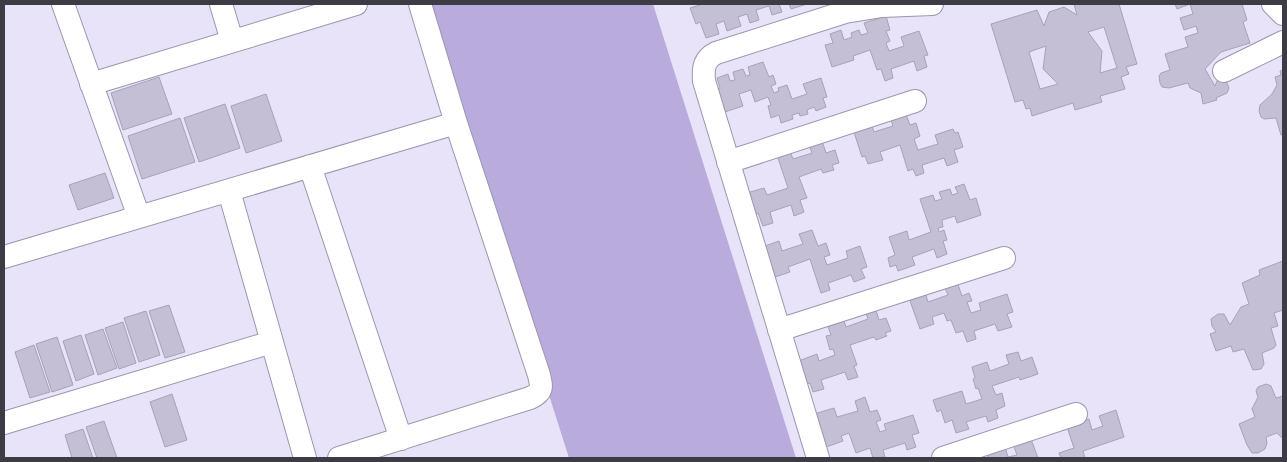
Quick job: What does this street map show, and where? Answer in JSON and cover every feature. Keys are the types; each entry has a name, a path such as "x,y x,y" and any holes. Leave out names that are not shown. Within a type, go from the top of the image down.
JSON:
{"street":[{"path":"63,4 140,217"},
{"path":"221,4 232,41"},
{"path":"92,84 356,4"},
{"path":"339,458 530,398 541,390 539,375 456,123 420,4"},
{"path":"818,458 704,80 704,66 710,56 845,12 882,6 932,4"},
{"path":"1273,4 1283,14"},
{"path":"1224,70 1283,42"},
{"path":"728,162 915,101"},
{"path":"5,251 140,217 456,123"},
{"path":"310,166 401,439"},
{"path":"229,190 306,458"},
{"path":"779,330 1004,258"},
{"path":"4,423 272,342"},
{"path":"943,458 1076,414"}],"shaded area":[{"path":"425,4 653,4 796,458 569,458"}],"building":[{"path":"703,4 779,4 782,12 772,15 769,6 756,10 759,20 750,23 747,14 738,17 741,26 727,31 724,21 716,24 719,34 706,38 700,22 696,24 690,8"},
{"path":"789,4 807,4 791,9"},
{"path":"1074,4 1119,4 1137,64 1126,67 1129,74 1121,77 1125,89 1100,96 1102,102 1075,110 1073,103 1032,116 1030,108 1026,109 1023,100 1015,102 991,24 1037,10 1044,26 1049,12 1064,7 1077,15","holes":["1104,27 1117,68 1100,73 1102,51 1088,32","1046,46 1043,69 1058,84 1040,89 1029,52"]},
{"path":"1175,4 1190,4 1177,9"},
{"path":"1190,4 1242,4 1247,20 1243,22 1250,43 1221,52 1205,69 1215,86 1217,81 1221,80 1226,82 1229,88 1227,93 1216,98 1217,100 1203,104 1201,93 1190,88 1188,83 1169,88 1162,87 1159,76 1161,73 1170,70 1165,54 1188,47 1185,37 1198,33 1196,26 1184,30 1180,18 1193,14"},
{"path":"886,16 890,30 886,31 890,41 886,43 889,51 904,46 901,37 919,31 928,55 924,56 927,67 917,71 914,61 891,69 893,78 885,81 881,69 877,70 870,50 853,56 854,60 832,67 825,45 833,43 830,34 841,30 844,40 852,37 851,33 859,30 861,35 868,33 864,23"},
{"path":"763,62 769,77 773,75 776,84 771,86 774,93 779,91 778,88 787,85 792,99 807,94 803,84 821,78 827,97 823,98 826,107 816,111 814,107 807,110 808,114 800,116 799,113 792,115 793,119 781,123 779,115 771,118 768,106 771,105 768,97 755,102 751,90 739,94 743,106 722,113 714,90 720,88 717,78 728,74 730,81 735,80 733,72 743,69 746,76 750,75 748,67"},
{"path":"1283,70 1283,135 1281,135 1276,118 1264,119 1259,111 1260,105 1272,94 1277,85 1275,77 1281,75 1280,71"},
{"path":"159,77 172,114 123,130 111,93"},
{"path":"266,94 282,141 246,153 231,106"},
{"path":"225,104 240,148 199,162 184,118"},
{"path":"905,112 910,125 916,123 920,136 914,139 918,150 938,144 935,135 953,129 955,133 958,132 963,147 954,150 958,162 947,166 944,158 922,165 924,173 916,176 913,169 908,171 900,145 880,152 883,160 868,164 865,156 862,157 853,129 871,123 874,132 893,126 890,117"},
{"path":"180,118 195,162 142,179 128,136"},
{"path":"822,141 826,153 835,150 839,163 832,165 834,170 823,173 821,169 799,177 807,198 800,200 804,212 794,216 791,205 770,212 773,223 763,226 758,213 752,216 747,193 764,188 767,195 788,188 777,155 790,151 793,159 812,153 809,145"},
{"path":"105,173 114,198 78,210 69,185"},
{"path":"964,184 970,200 976,198 981,215 957,223 955,216 942,220 943,227 938,228 939,232 944,230 947,240 943,241 947,254 937,258 934,249 912,257 915,265 898,271 896,265 890,267 888,258 895,255 889,237 907,231 909,240 931,232 920,199 933,195 935,201 942,199 939,192 950,189 952,195 958,193 955,187"},
{"path":"812,230 818,246 826,243 830,255 824,257 827,265 848,258 846,251 860,246 867,267 861,269 865,278 854,282 851,275 828,283 830,290 821,293 810,259 788,267 790,272 775,277 765,246 779,241 782,251 803,244 799,234"},
{"path":"1283,261 1283,310 1274,313 1278,326 1271,328 1276,345 1274,348 1262,353 1264,364 1261,369 1253,370 1244,349 1233,352 1231,346 1216,351 1210,334 1216,332 1212,326 1211,319 1218,314 1224,314 1230,325 1241,307 1249,304 1242,283 1260,275 1259,270"},
{"path":"957,282 962,296 969,293 972,301 967,302 971,313 981,310 979,303 1007,294 1013,312 1007,314 1012,327 998,331 995,324 974,331 976,339 967,342 963,331 956,333 951,320 947,321 944,313 932,317 934,324 920,329 909,298 925,292 928,302 948,295 944,286"},
{"path":"169,305 185,352 165,358 149,311"},
{"path":"875,307 879,320 886,318 891,331 885,333 887,336 876,340 874,337 850,345 857,365 854,366 858,377 848,380 845,372 821,380 824,389 813,392 810,383 804,385 796,362 817,354 819,361 835,355 833,349 830,350 826,336 831,335 827,324 843,318 846,327 868,319 865,310"},
{"path":"146,311 160,355 139,362 124,318"},
{"path":"123,322 136,363 119,369 105,328"},
{"path":"103,329 117,368 98,375 85,335"},
{"path":"81,335 94,374 76,381 63,341"},
{"path":"57,337 73,385 52,392 36,344"},
{"path":"34,345 50,392 30,398 15,352"},
{"path":"1018,352 1021,361 1032,357 1038,374 1020,380 1019,377 992,386 996,395 1002,393 1005,406 996,410 998,418 988,422 986,416 966,422 969,429 956,433 952,420 945,423 941,410 937,412 933,400 962,391 966,404 982,399 978,388 976,389 972,367 987,362 990,371 1009,364 1006,355"},
{"path":"1266,384 1271,386 1276,398 1283,396 1283,439 1277,433 1266,437 1265,449 1258,453 1252,453 1239,424 1255,417 1252,409 1258,397 1256,391 1258,387"},
{"path":"172,394 187,440 165,447 150,402"},
{"path":"865,397 870,412 877,410 881,420 876,422 880,432 886,430 884,424 913,415 919,433 912,435 916,447 907,450 905,443 883,450 885,457 873,458 870,448 856,453 849,433 841,436 843,441 826,447 811,415 834,408 837,417 858,411 855,401"},
{"path":"1116,410 1124,437 1083,451 1085,458 1061,458 1059,453 1074,448 1067,427 1089,419 1092,430 1103,426 1099,416"},
{"path":"104,421 117,458 97,458 86,427"},
{"path":"83,429 93,458 72,458 65,435"},
{"path":"1031,439 1038,458 988,458 987,453 1005,447 1008,457 1017,455 1013,444"}]}
